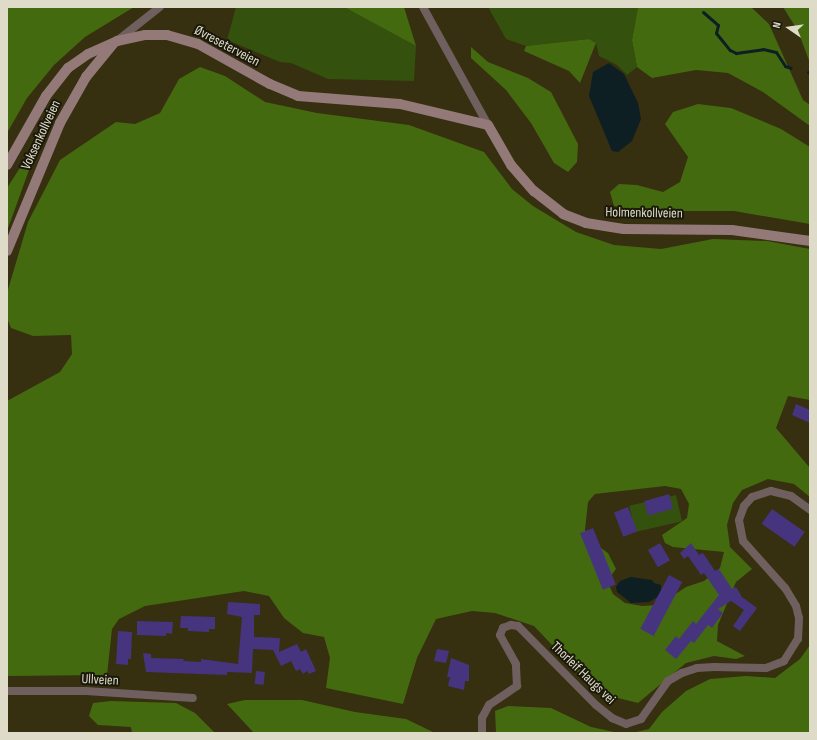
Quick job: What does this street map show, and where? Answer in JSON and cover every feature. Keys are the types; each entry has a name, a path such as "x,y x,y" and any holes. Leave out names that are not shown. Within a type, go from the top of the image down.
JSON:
{"main road":[{"name":"Øvreseterveien","path":"7,165 46,96 68,68 88,54 117,41 145,35 177,37 198,44 270,84 298,96 400,104 488,125"},
{"name":"Voksenkollveien","path":"7,251 60,123 86,77 117,41"},
{"name":"Holmenkollveien","path":"488,125 504,154 524,181 554,208 581,221 624,229 705,228 749,231 810,241"}],"street":[{"path":"117,41 160,7"},
{"name":"Holmenkollveien","path":"423,7 488,125"},
{"name":"Thorleif Haugs vei","path":"482,733 482,718 489,705 517,686 516,664 500,635 503,628 511,625 518,626 596,705 612,718 626,724 641,719 668,681 682,673 696,668 766,668 784,661 798,639 799,618 796,606 785,588 743,541 739,520 744,506 752,497 771,491 791,496 810,510"},
{"name":"Ullveien","path":"7,691 86,691 192,698"}],"green space":[{"path":"7,7 134,7 85,37 54,65 27,98 7,133"},
{"path":"236,7 344,7 416,46 414,81 328,79 291,63 280,62 227,40"},
{"path":"344,7 404,7 416,46"},
{"path":"488,7 638,7 632,40 637,67 627,75 617,65 599,56 596,43 589,39 526,46 506,39"},
{"path":"638,7 751,7 769,24 803,100 810,105 810,126 763,92 728,73 696,70 652,78 637,67 632,40"},
{"path":"783,7 810,7 810,63 798,31"},
{"path":"589,39 596,43 580,83 569,71 524,51 526,46"},
{"path":"471,47 488,62 528,78 551,92 578,144 577,162 568,172 554,163 531,123 506,90 471,58"},
{"path":"200,67 225,76 265,102 317,113 409,125 484,152 512,189 533,206 576,232 614,245 661,249 713,239 767,241 810,249 810,400 788,396 776,428 810,468 810,497 794,484 768,479 742,490 733,503 727,525 730,547 752,569 736,582 718,625 717,641 745,656 736,659 714,656 686,663 638,703 610,696 589,684 534,626 495,613 472,611 436,619 417,658 403,704 326,688 330,658 324,637 303,633 284,618 269,596 244,591 145,606 119,619 112,629 107,675 7,676 7,401 60,372 72,354 71,335 33,336 11,328 7,318 7,293 28,222 60,160 116,122 135,124 160,113 179,79","holes":["665,486 681,489 689,504 687,518 662,535 665,543 673,547 724,552 720,568 704,581 686,587 659,605 642,606 625,603 613,594 607,581 616,569 608,553 591,541 585,530 588,502 595,494"]},
{"path":"698,104 731,108 781,129 810,147 810,224 734,211 640,211 614,206 610,192 619,184 637,185 663,192 680,182 688,157 665,124 673,112"},
{"path":"23,163 29,170 7,231 7,188"},
{"path":"676,495 682,521 635,532 629,506"},
{"path":"810,645 810,733 632,733 649,729 662,712 686,691 710,679 746,676 775,678 800,659"},
{"path":"245,700 302,700 355,712 406,719 435,733 254,733 227,704"},
{"path":"111,701 176,703 195,713 215,733 132,733 131,727 98,725 89,716 93,703"},
{"path":"508,706 551,708 591,727 619,733 496,733 495,711"}],"shaded area":[{"path":"609,63 624,74 638,103 641,119 632,141 618,152 612,151 589,96 593,72"},
{"path":"631,577 652,580 654,583 661,585 661,595 649,602 631,603 617,592 616,587 620,581"}],"building":[{"path":"796,404 810,410 810,423 792,415"},
{"path":"669,494 673,508 648,516 644,501"},
{"path":"628,507 637,531 623,537 614,512"},
{"path":"772,509 805,532 794,547 762,524"},
{"path":"593,528 616,585 603,590 580,533"},
{"path":"660,543 670,560 658,567 648,550"},
{"path":"691,543 699,555 703,553 715,571 719,569 732,589 736,587 742,597 757,608 740,631 733,626 744,610 731,601 718,609 723,613 712,628 708,625 694,643 691,641 676,659 665,650 676,636 679,639 693,621 696,624 719,595 704,573 701,575 688,556 684,559 680,553"},
{"path":"669,575 682,582 654,636 640,629"},
{"path":"228,602 260,604 260,615 254,615 254,637 280,638 279,652 297,644 301,652 306,649 316,671 309,674 307,671 303,674 300,669 296,671 291,661 281,666 273,650 253,649 252,673 227,672 227,675 146,672 143,653 151,654 151,658 184,659 183,661 201,662 201,659 238,664 242,617 227,614"},
{"path":"181,616 215,617 215,629 209,629 209,632 188,631 188,628 180,628"},
{"path":"137,621 173,622 172,634 166,633 166,636 137,635"},
{"path":"118,631 132,632 131,659 128,659 128,665 116,664"},
{"path":"437,649 449,651 446,663 434,661"},
{"path":"451,658 469,665 469,681 465,681 464,690 448,686 450,677 447,677"},
{"path":"256,671 265,672 264,685 255,684"}],"waterway":[{"path":"703,12 718,25 716,33 730,50 736,53 763,49 776,52 785,66 791,68"}]}
